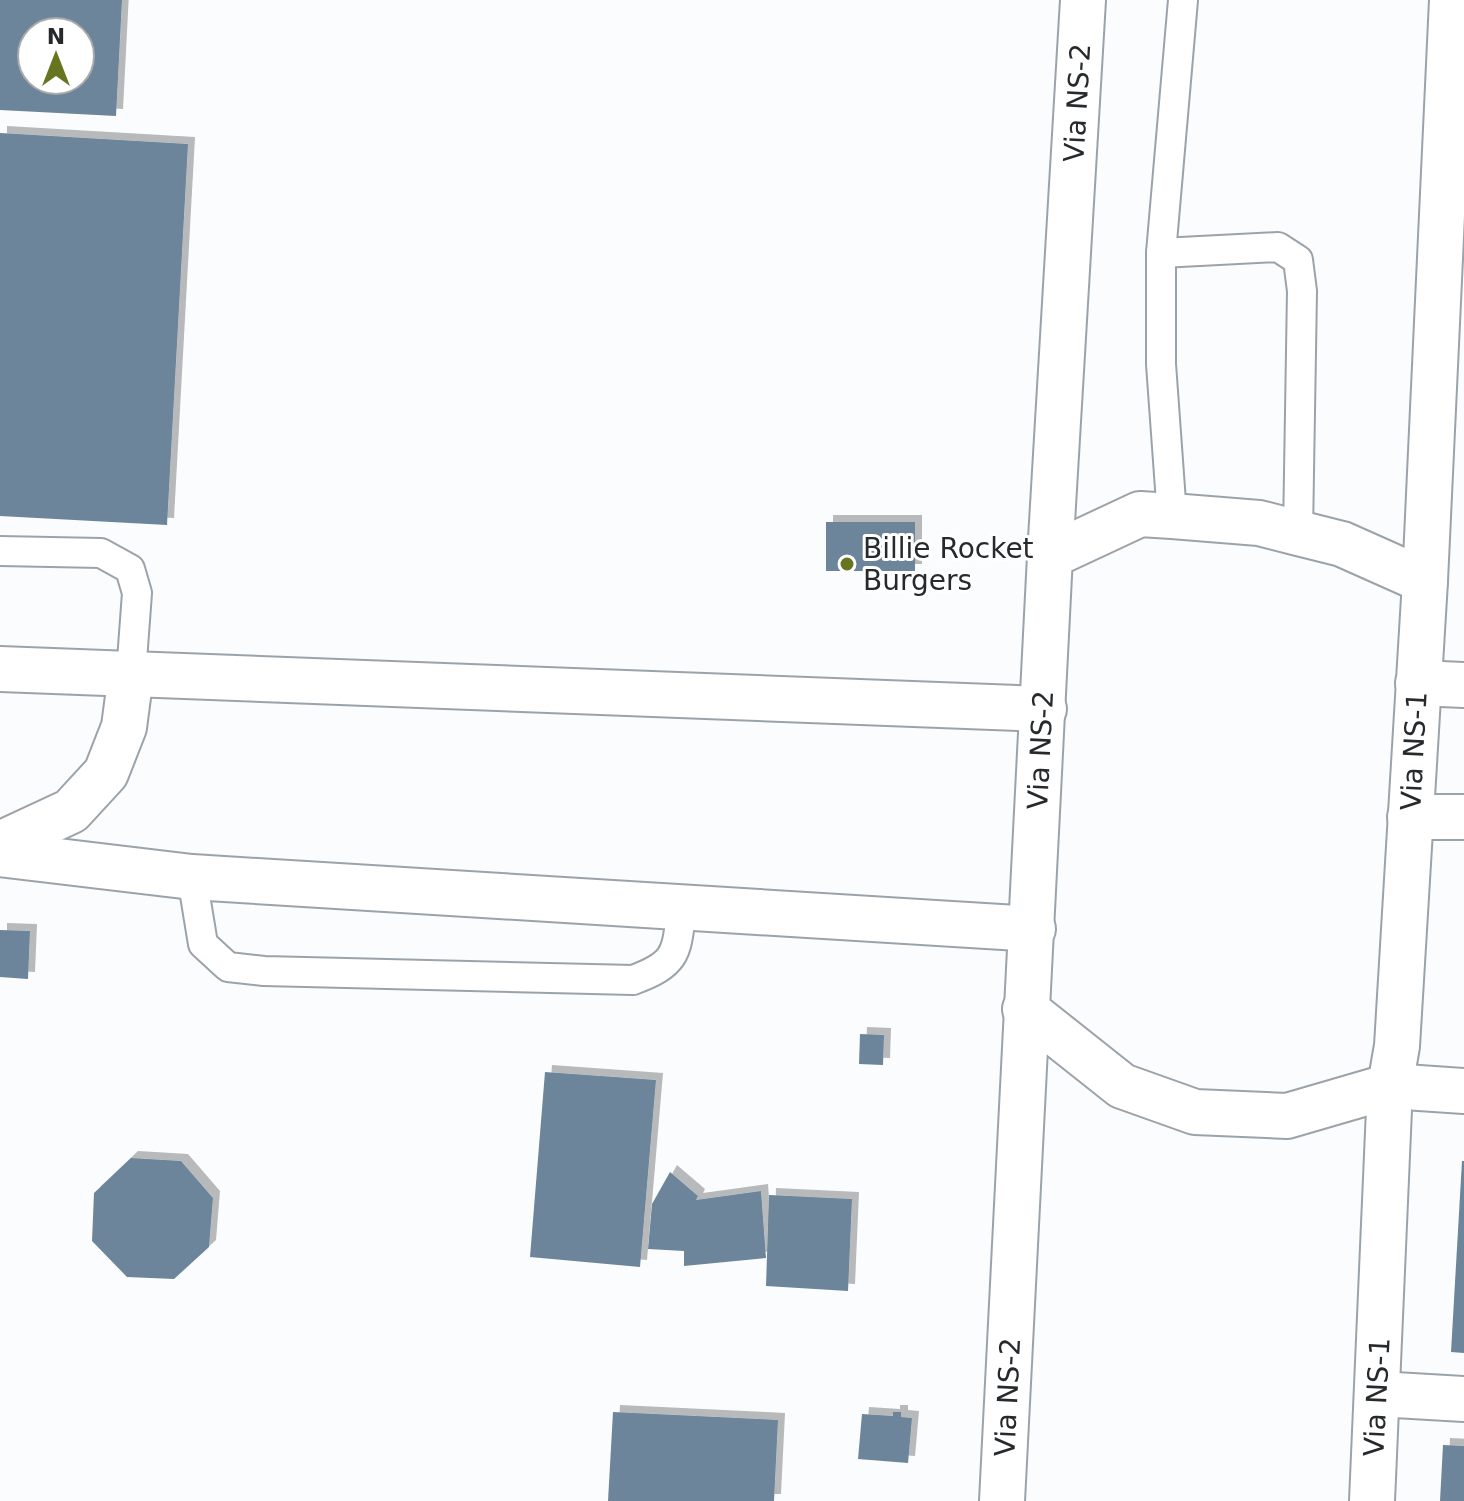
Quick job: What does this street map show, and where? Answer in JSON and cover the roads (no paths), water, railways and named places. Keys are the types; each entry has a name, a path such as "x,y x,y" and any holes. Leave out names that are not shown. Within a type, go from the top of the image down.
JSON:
{"main road":[{"name":"Via NS-2","path":"1002,1501 1025,1009 1033,929 1050,556 1083,0"},
{"name":"Via NS-1","path":"1372,1501 1390,1086 1397,1046 1425,581 1449,379 1456,99 1452,0"},
{"path":"1050,556 1140,514 1172,516 1259,523 1342,544 1425,581"},
{"path":"0,669 1044,709"},
{"path":"0,844 71,811 106,773 124,727 131,674"},
{"path":"1418,683 1464,685"},
{"path":"1410,817 1464,817"},
{"path":"0,854 192,877 1033,929"},
{"path":"1025,1009 1122,1086 1195,1112 1287,1116 1390,1086 1464,1091"},
{"path":"1378,1394 1464,1399"}],"lane":[{"path":"1172,516 1161,364 1161,253 1183,0"},
{"path":"1161,253 1278,247 1298,260 1302,291 1298,533"},
{"path":"0,551 101,553 130,569 137,593 131,674"},
{"path":"192,877 203,944 228,967 264,971 633,980 660,970 677,951 682,907"}],"place":[{"name":"Billie Rocket Burgers","path":"847,564"}]}
